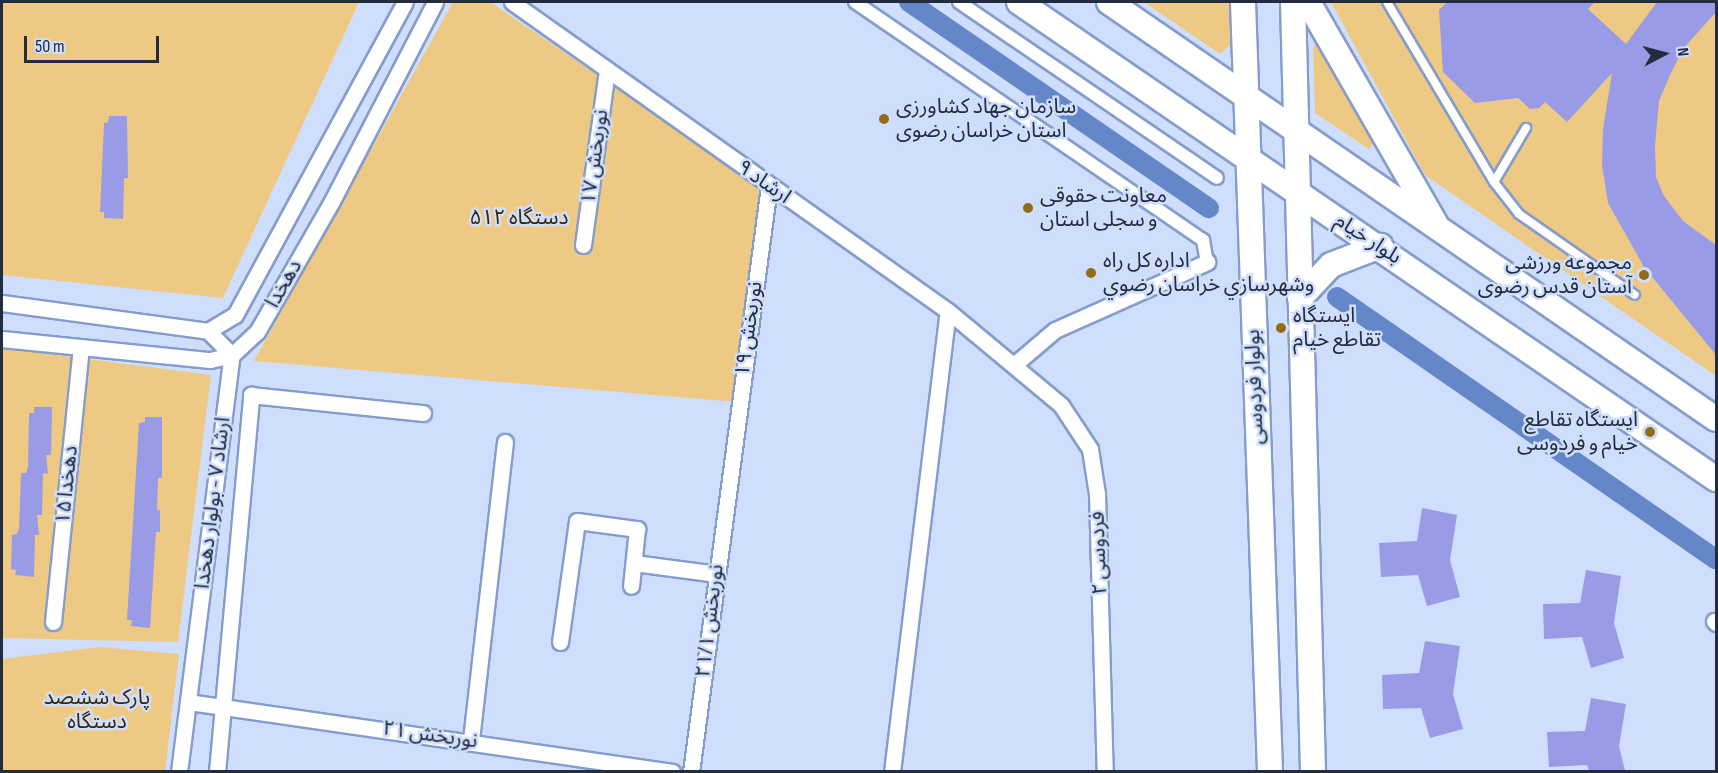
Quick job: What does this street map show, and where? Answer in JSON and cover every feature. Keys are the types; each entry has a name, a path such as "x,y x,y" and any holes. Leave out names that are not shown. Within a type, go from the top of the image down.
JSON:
{"main road":[{"name":"بلوار خیام","path":"1019,2 1297,194 1380,246 1716,479"},
{"path":"1109,2 1716,419"},
{"name":"بولوار فردوسی","path":"1243,2 1246,157 1270,771"},
{"path":"1293,2 1313,771"},
{"path":"1308,2 1437,228"},
{"path":"1300,298 1331,265 1380,246"}],"street":[{"name":"دهخدا","path":"208,331 235,315 405,2"},
{"name":"دهخدا","path":"232,355 262,322 332,201 435,2"},
{"name":"ارشاد ۹","path":"512,2 948,311 1015,364"},
{"path":"855,2 1203,240 1207,262 1055,330 1015,364"},
{"path":"959,2 1217,178"},
{"name":"نوربخش ۱۷","path":"584,245 607,70"},
{"name":"نوربخش ۱۹","path":"730,471 769,186"},
{"path":"2,303 208,331 232,355"},
{"path":"892,771 948,311"},
{"path":"2,339 210,360 232,355"},
{"name":"دهخدا ۱۵","path":"52,622 81,347"},
{"name":"ارشاد ۷ - بولوار دهخدا","path":"179,771 232,355"},
{"name":"فردوسی ۲","path":"1015,364 1061,405 1090,449 1097,494 1105,771"},
{"path":"217,771 251,395 423,413"},
{"path":"471,740 505,442"},
{"name":"نوربخش ۲۱/۱","path":"691,771 730,471"},
{"path":"560,642 577,521 638,529 631,586"},
{"path":"634,563 717,574"},
{"name":"نوربخش ۲۱","path":"188,702 471,740 672,771"}],"lane":[{"path":"1387,2 1494,182 1519,214 1635,295"},
{"path":"1494,182 1526,128"}],"green space":[{"path":"2,2 359,2 223,298 2,275"},
{"name":"۵۱۲ دستگاه","path":"453,2 490,2 763,187 736,402 254,361"},
{"path":"1144,2 1232,2 1233,42 1220,54"},
{"name":"مجموعه ورزشی آستان قدس رضوی","path":"1331,2 1716,2 1716,376 1425,175"},
{"path":"1316,43 1374,143 1369,149 1315,113 1313,48"},
{"path":"2,348 211,375 178,642 2,638"},
{"name":"پارک‌ ششصد دستگاه","path":"99,647 179,654 165,771 2,771 2,659"}],"building":[{"path":"1447,2 1595,2 1588,9 1626,44 1657,2 1716,2 1716,12 1683,49 1670,75 1659,101 1655,146 1656,177 1664,196 1683,221 1716,245 1716,355 1644,267 1608,203 1602,165 1603,129 1612,73 1567,122 1545,102 1539,108 1530,109 1518,98 1475,103 1443,72 1439,10"},
{"path":"109,116 127,116 128,178 124,178 123,219 104,218 104,212 100,212 104,123 108,122"},
{"path":"34,407 52,407 51,455 46,455 48,474 43,473 42,515 37,515 39,535 35,535 34,577 15,575 16,570 11,569 12,535 17,534 19,528 21,473 26,473 28,467 29,413 34,413"},
{"path":"145,417 162,417 162,478 158,478 157,510 160,510 160,532 156,532 150,628 131,626 132,620 127,620 139,423 145,422"},
{"path":"1422,508 1457,515 1450,560 1460,597 1427,606 1418,575 1381,577 1379,543 1417,541"},
{"path":"1586,570 1621,576 1614,623 1624,658 1591,668 1582,637 1544,639 1543,604 1580,603"},
{"path":"1425,641 1460,646 1453,694 1463,729 1430,738 1421,708 1383,709 1382,675 1419,673"},
{"path":"1591,698 1626,704 1619,746 1625,771 1589,771 1587,765 1549,767 1547,732 1585,731"}],"waterway":[{"path":"909,2 1209,208"},
{"path":"1337,297 1716,559"}],"place":[{"name":"سازمان جهاد کشاورزی استان خراسان رضوی","path":"884,119"},
{"name":"معاونت حقوقی و سجلی استان","path":"1028,208"},
{"name":"اداره كل راه وشهرسازي خراسان رضوي","path":"1091,273"},
{"name":"مجموعه ورزشی آستان قدس رضوی","path":"1644,275"},
{"name":"ایستگاه تقاطع خیام","path":"1281,328"},
{"name":"ایستگاه تقاطع خیام و فردوسی","path":"1650,432"}]}
